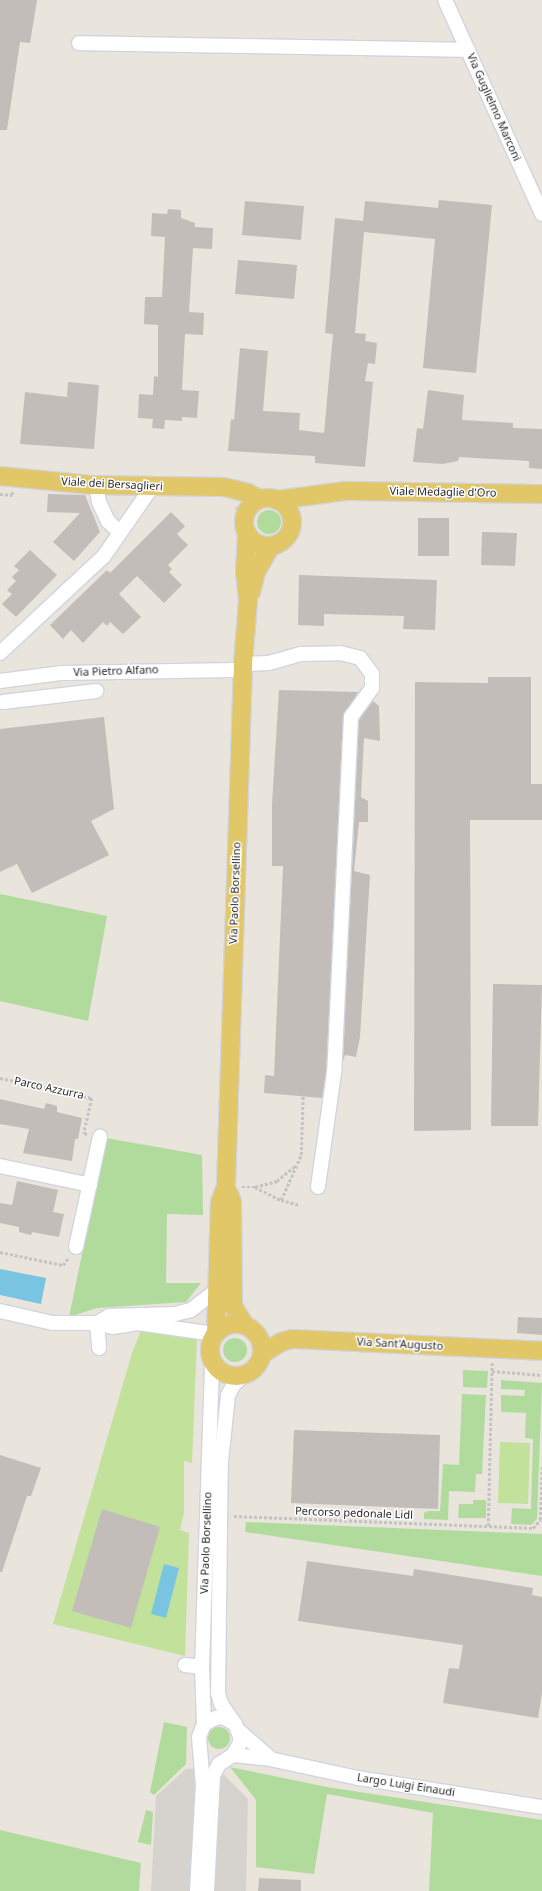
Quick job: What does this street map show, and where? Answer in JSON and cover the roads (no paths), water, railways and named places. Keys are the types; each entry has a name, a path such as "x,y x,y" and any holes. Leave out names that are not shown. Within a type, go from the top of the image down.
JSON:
{"main road":[{"name":"Viale dei Bersaglieri","path":"0,476 96,485 152,487 224,486 268,499"},
{"name":"Viale Medaglie d'Oro","path":"224,486 315,487 345,491 542,494"},
{"path":"224,486 237,498 246,512"},
{"name":"Viale Medaglie d'Oro","path":"268,499 345,491"},
{"path":"268,499 289,510 292,525 285,539 271,546 257,544 247,534 244,519 246,512 268,499"},
{"name":"Via Paolo Borsellino","path":"247,534 245,572 248,600"},
{"name":"Via Paolo Borsellino","path":"215,1333 215,1290 220,1202 226,1186 237,667 248,600 256,572 271,546"},
{"name":"Via Paolo Borsellino","path":"226,1186 232,1202 233,1306 245,1325"},
{"path":"229,1324 245,1325 260,1340 262,1354 258,1365 244,1375 228,1375 216,1367 212,1361 210,1347 215,1333 229,1324"},
{"name":"Via Sant'Augusto","path":"262,1354 282,1342 292,1339 542,1351"}],"street":[{"name":"Via Guglielmo Marconi","path":"446,0 542,214"},
{"path":"79,43 468,50"},
{"path":"96,485 99,502 108,521 119,532"},
{"path":"0,653 104,556 119,532 152,487"},
{"name":"Via Pietro Alfano","path":"0,681 62,673 237,667 269,663 301,654 340,653 360,658 372,674 372,688 351,717 334,1073 318,1187"},
{"name":"Via Pietro Alfano","path":"0,685 1,703 96,691"},
{"path":"76,1247 100,1137"},
{"path":"0,1166 90,1185"},
{"path":"97,1323 109,1316 175,1314 191,1310 215,1290"},
{"path":"0,1311 53,1323 97,1323 113,1327 138,1323 215,1333"},
{"path":"97,1323 99,1348"},
{"name":"Via Paolo Borsellino","path":"204,1724 202,1666 212,1361"},
{"name":"Via Paolo Borsellino","path":"236,1727 221,1704 218,1693 220,1516 222,1432 228,1395 234,1384 244,1375"},
{"path":"185,1664 202,1666"},
{"path":"207,1891 212,1776 199,1744 200,1730 204,1724 216,1718 222,1718 236,1727 270,1759"},
{"path":"209,1769 230,1756 240,1743 236,1727"},
{"path":"199,1744 207,1755 213,1758 230,1756"},
{"name":"Largo Luigi Einaudi","path":"230,1756 270,1759 358,1778 542,1807"},
{"path":"197,1891 209,1769"}],"water":[{"path":"0,1269 46,1278 41,1304 0,1295"},
{"path":"164,1564 179,1568 166,1618 151,1614"}]}
